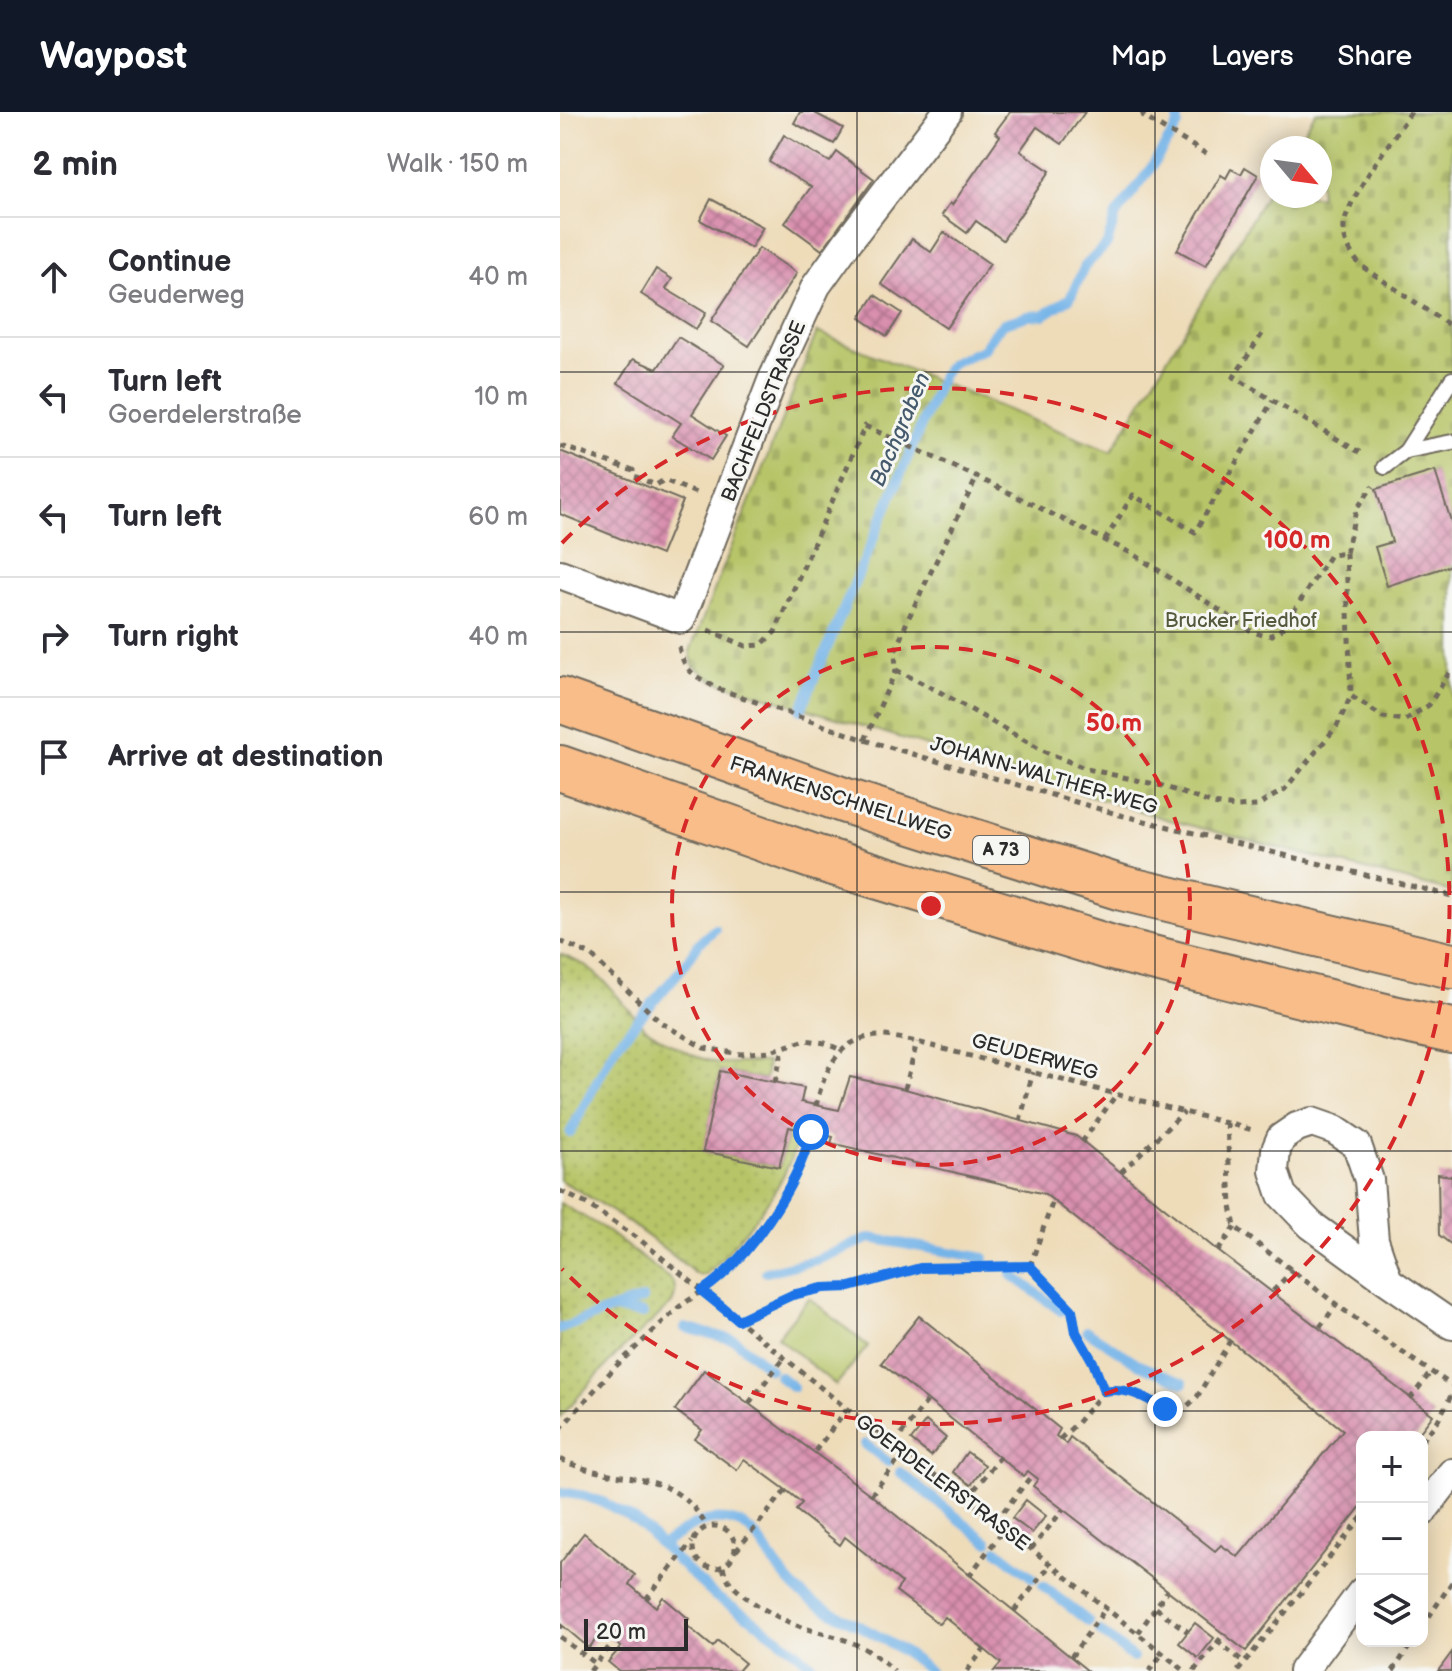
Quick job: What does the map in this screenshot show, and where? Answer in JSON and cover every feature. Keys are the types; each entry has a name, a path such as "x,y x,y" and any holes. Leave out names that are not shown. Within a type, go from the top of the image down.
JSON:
{"highway":[{"name":"FRANKENSCHNELLWEG","path":"560,700 846,801 1122,888 1452,966"},
{"path":"560,768 814,857 1112,948 1452,1031"}],"street":[{"name":"BACHFELDSTRASSE","path":"681,619 772,381 816,286 947,112"},
{"path":"560,574 681,619"},
{"path":"1388,1281 1374,1240 1369,1180 1357,1145 1335,1130 1312,1122 1297,1127 1281,1138 1276,1150 1274,1171 1282,1195 1311,1225 1388,1281 1452,1325"},
{"path":"1428,1504 1452,1473"},
{"path":"1303,1671 1356,1600"}],"lane":[{"path":"1385,467 1406,451 1452,379"},
{"path":"1406,451 1452,442"}],"path":[{"path":"1142,112 1144,117 1208,155"},
{"path":"1411,112 1352,201 1344,226 1349,252 1360,265 1452,327"},
{"path":"896,670 1043,751 1087,769 1163,786 1213,804 1236,807 1257,806 1285,789 1337,726 1351,696 1346,553 1356,510 1385,467 1234,377 1262,334"},
{"path":"1105,540 1133,495 1195,532 1273,400"},
{"path":"681,619 746,646 761,645 775,632 865,426 1135,555 1253,632 1266,636 1274,635 1284,626 1330,555 1346,553"},
{"path":"560,446 633,470 634,476 656,485 664,480 725,504"},
{"path":"865,740 896,670 895,652 908,619 977,477"},
{"name":"JOHANN-WALTHER-WEG","path":"681,619 678,642 683,664 698,678 719,689 865,740 1120,815 1452,896"},
{"path":"1351,696 1383,717 1405,720 1429,705 1452,668"},
{"path":"560,941 591,955 660,1022 704,1048 741,1054 770,1051 806,1040 841,1050 827,1070 816,1106"},
{"name":"GEUDERWEG","path":"841,1050 858,1039 885,1036 917,1042 1281,1138"},
{"path":"905,1089 917,1042"},
{"path":"775,1082 783,1047"},
{"path":"1020,1121 1033,1072"},
{"path":"1082,1142 1116,1095"},
{"path":"1121,1172 1184,1112"},
{"path":"1227,1123 1235,1227 1452,1385"},
{"path":"560,1429 615,1367 679,1307 721,1278 784,1198 798,1171 811,1132"},
{"name":"GOERDELERSTRASSE","path":"560,1191 585,1203 639,1239 847,1409 996,1521 1185,1671"},
{"path":"1030,1266 1053,1201"},
{"path":"1218,1251 1235,1227"},
{"path":"738,1320 792,1295 823,1288 850,1287 920,1268 1030,1266 1072,1310 1076,1332 1093,1362 1104,1391"},
{"path":"1273,1291 1293,1270"},
{"path":"1320,1327 1337,1304"},
{"path":"1060,1439 1104,1391 1127,1390 1165,1409 1181,1412 1197,1397 1230,1341"},
{"path":"749,1403 784,1358"},
{"path":"1410,1399 1431,1372"},
{"path":"1428,1433 1452,1394"},
{"path":"894,1444 927,1401"},
{"path":"815,1451 847,1409"},
{"path":"871,1495 905,1452"},
{"path":"967,1499 1000,1457"},
{"path":"560,1459 579,1468 658,1483 677,1491 692,1505 704,1523 730,1532 734,1538 733,1559 723,1567 711,1569 700,1563 693,1551 695,1538"},
{"path":"996,1521 1032,1475"},
{"path":"735,1552 786,1490"},
{"path":"1031,1549 1063,1510"},
{"path":"646,1599 702,1530 704,1523"},
{"path":"1238,1671 1356,1525"},
{"path":"1345,1527 1351,1532"},
{"path":"969,1576 1005,1528"},
{"path":"1014,1611 1051,1564"},
{"path":"723,1567 727,1578 742,1594 765,1609 809,1630 859,1646 894,1671"},
{"path":"1428,1618 1452,1582"},
{"path":"1138,1633 1167,1591"},
{"path":"1071,1657 1106,1608"},
{"path":"1156,1608 1188,1632"},
{"path":"1194,1671 1225,1633"},
{"path":"560,1637 596,1664"},
{"path":"590,1671 614,1641"},
{"path":"1217,1641 1245,1663"},
{"path":"1393,1671 1409,1647"},
{"path":"967,1671 984,1649"},
{"path":"1149,1671 1163,1653"}],"green space":[{"name":"Brucker Friedhof","path":"1316,112 1452,112 1452,892 1169,820 712,680 693,665 690,651 817,332 1111,452 1260,205 1260,208 1332,208 1332,136 1301,136"},
{"path":"560,954 585,965 606,983 645,1028 670,1044 717,1063 767,1063 765,1080 720,1071 704,1151 779,1167 789,1127 801,1130 790,1161 769,1200 728,1252 706,1274 696,1274 630,1224 560,1180"},
{"path":"560,1203 603,1228 671,1280 675,1291 672,1303 616,1355 560,1417"},
{"path":"809,1298 868,1346 836,1385 777,1337"}],"building":[{"path":"800,112 813,112 843,128 834,144 794,123"},
{"path":"1010,112 1085,112 1062,144 1037,127 1020,151 1050,171 1003,240 976,221 967,233 942,215 1000,136 995,132"},
{"path":"784,135 830,162 837,152 874,179 822,250 785,223 811,187 769,162"},
{"path":"1245,167 1258,175 1206,266 1177,250 1221,175 1226,178 1231,169 1241,174"},
{"path":"711,199 763,227 751,248 700,220"},
{"path":"944,232 990,264 946,328 881,284 912,239 931,252"},
{"path":"759,248 797,273 749,346 711,321"},
{"path":"656,269 672,279 666,289 706,313 696,329 641,294"},
{"path":"875,295 902,313 887,336 860,318"},
{"path":"678,337 724,365 692,414 726,436 711,460 672,436 681,423 618,383 633,359 657,369"},
{"path":"560,451 683,501 661,555 560,514"},
{"path":"1435,471 1452,524 1452,565 1387,586 1375,547 1392,542 1376,489"},
{"path":"720,1071 804,1088 801,1102 839,1110 850,1077 1076,1136 1218,1251 1433,1415 1421,1431 1356,1431 1356,1513 1246,1651 1033,1486 1038,1479 1028,1471 1023,1476 881,1363 919,1316 1060,1429 1056,1436 1066,1444 1070,1437 1215,1551 1221,1545 1238,1557 1343,1430 1045,1194 831,1143 833,1137 789,1127 779,1167 703,1151"},
{"path":"1438,1174 1452,1176 1452,1245 1439,1235"},
{"path":"704,1370 871,1495 1088,1671 994,1671 1001,1663 945,1617 939,1624 896,1591 902,1583 845,1537 840,1545 796,1510 802,1503 786,1490 744,1459 737,1470 695,1439 702,1430 675,1410"},
{"path":"926,1421 946,1438 931,1456 911,1440"},
{"path":"967,1452 985,1465 971,1485 953,1472"},
{"path":"1026,1500 1046,1516 1032,1533 1012,1518"},
{"path":"584,1533 635,1575 629,1584 656,1607 663,1597 689,1619 685,1624 713,1647 718,1641 745,1663 738,1671 619,1671 608,1662 621,1647 602,1632 589,1648 560,1624 560,1563"},
{"path":"1195,1623 1214,1638 1198,1658 1179,1643"},
{"path":"1452,1652 1452,1671 1438,1671"}],"waterway":[{"name":"Bachgraben","path":"801,710 943,374 952,363 984,349 1004,323 1044,315 1070,298 1085,266 1107,244 1116,215 1178,125 1178,112"},
{"name":"Bachgraben","path":"570,1133 614,1048 684,966 699,943 715,929"},
{"path":"766,1272 816,1260 870,1238 984,1258"},
{"path":"1012,1275 1061,1311"},
{"path":"560,1329 643,1299"},
{"path":"613,1309 643,1314"},
{"path":"685,1328 735,1340 770,1369"},
{"path":"1087,1331 1140,1365 1183,1383"},
{"path":"779,1376 793,1387"},
{"path":"865,1444 888,1462"},
{"path":"900,1472 988,1542"},
{"path":"560,1492 605,1503 638,1522 716,1597 796,1651 818,1671"},
{"path":"661,1546 709,1520 737,1522 757,1538 787,1579 808,1599 889,1642 929,1671"},
{"path":"997,1550 1033,1578"},
{"path":"1043,1586 1089,1622"},
{"path":"1100,1631 1133,1658"}],"route":[{"path":"811,1132 807,1149 784,1198 721,1278 702,1291 738,1320 792,1295 823,1288 850,1287 920,1268 1030,1266 1072,1310 1076,1332 1093,1362 1104,1391 1127,1390 1165,1409"}]}
